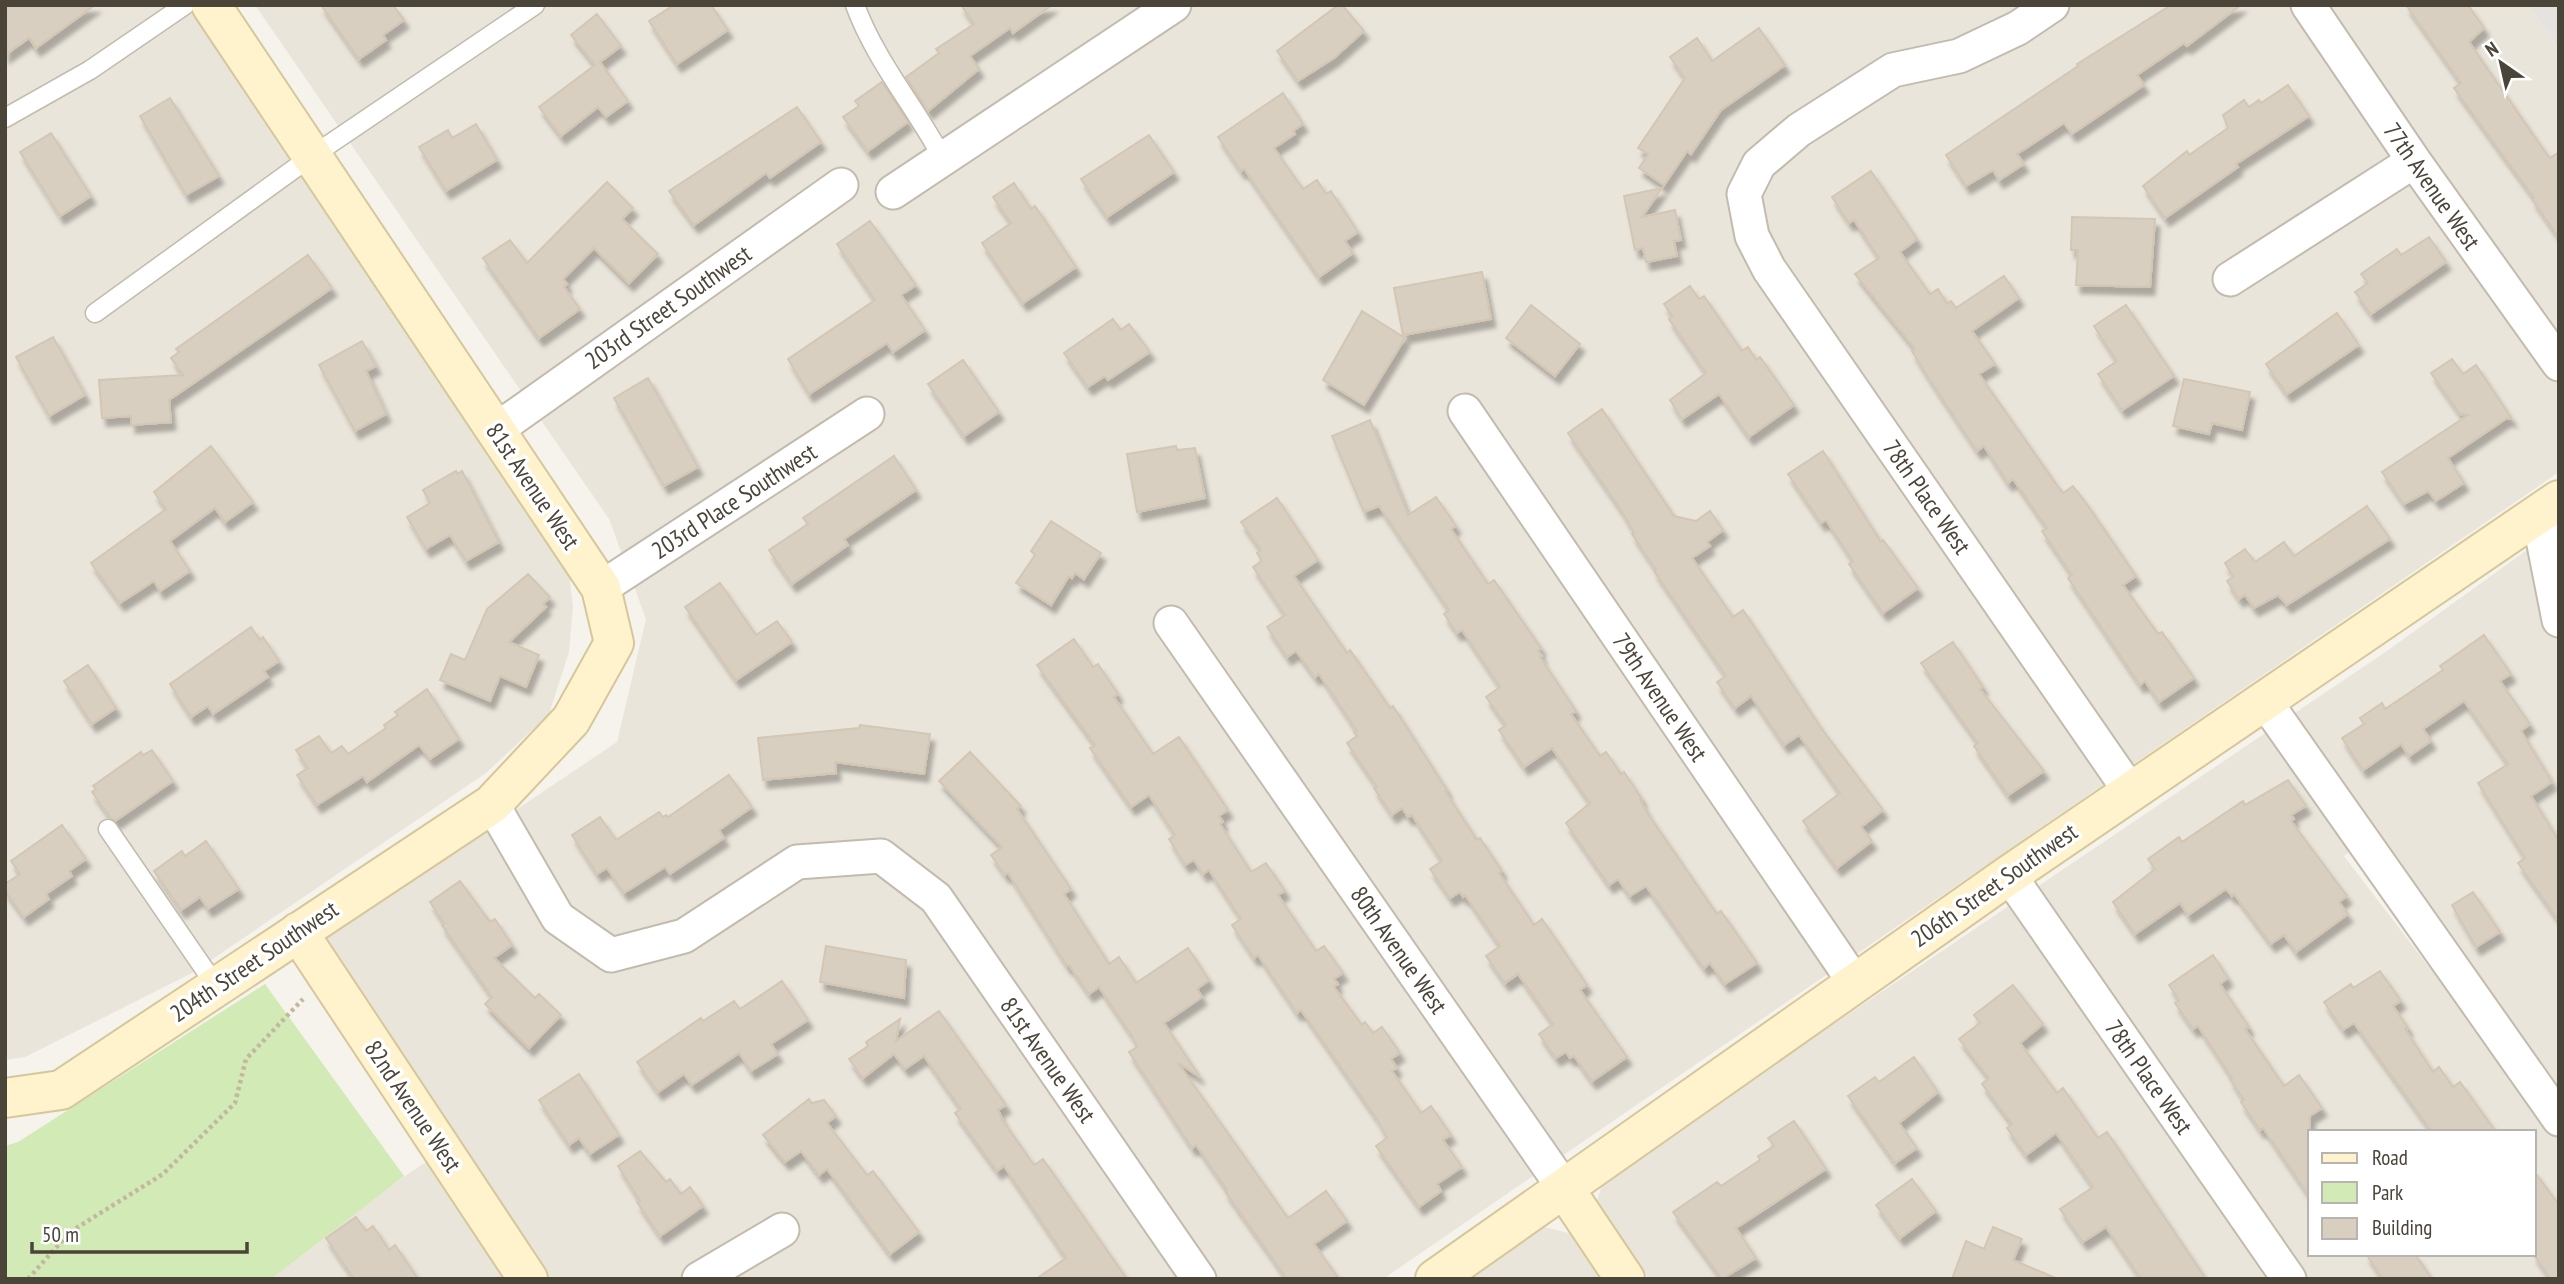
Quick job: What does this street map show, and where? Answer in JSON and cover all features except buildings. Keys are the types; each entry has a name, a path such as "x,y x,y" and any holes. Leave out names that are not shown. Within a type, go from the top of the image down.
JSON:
{"street":[{"name":"81st Avenue West","path":"211,5 601,588 614,643 571,720 492,804 558,918 611,954 684,936 797,862 881,856 936,898 1199,1279"},
{"path":"893,192 1174,5"},
{"name":"78th Place West","path":"2052,5 2018,28 1959,56 1893,70 1799,130 1759,164 1744,194 1752,236 1769,269 2130,791"},
{"name":"77th Avenue West","path":"2308,5 2414,161 2559,364"},
{"path":"2230,279 2414,161"},
{"name":"203rd Street Southwest","path":"496,430 841,185"},
{"name":"79th Avenue West","path":"1465,411 1855,983"},
{"name":"203rd Place Southwest","path":"601,588 867,414"},
{"path":"2548,507 2559,620"},
{"name":"206th Street Southwest","path":"1435,1279 2008,875 2548,507"},
{"name":"80th Avenue West","path":"1171,623 1625,1279"},
{"path":"2264,700 2559,1119"},
{"name":"204th Street Southwest","path":"7,1098 61,1090 492,804"},
{"name":"78th Place West","path":"2008,875 2289,1279"},
{"name":"82nd Avenue West","path":"298,932 528,1279"},
{"path":"699,1279 782,1230"}],"lane":[{"path":"5,118 90,70 185,5"},
{"path":"95,313 312,156 535,5"},
{"path":"855,5 867,36 926,126 943,159"},
{"path":"108,828 216,986"}],"path":[{"path":"28,1279 70,1232 163,1174 235,1103 246,1059 326,975"}],"shaded area":[{"path":"5,5 186,5 540,521 569,573 573,607 569,652 549,714 486,773 192,973 25,1057 5,1060"},
{"path":"255,5 2529,5 2559,49 2559,472 1383,1279 253,1279 454,1143 321,941 617,742 646,619 609,519"},
{"path":"2529,5 2559,5 2559,49"},
{"path":"2559,527 2559,1102 2377,833 2344,856 2559,1137 2559,1279 1649,1279 1596,1204 1604,1179 2384,653"},
{"path":"1540,1226 1577,1235 1607,1279 1465,1279"}],"green space":[{"path":"265,984 404,1176 271,1279 5,1279 5,1146 18,1142"}]}
